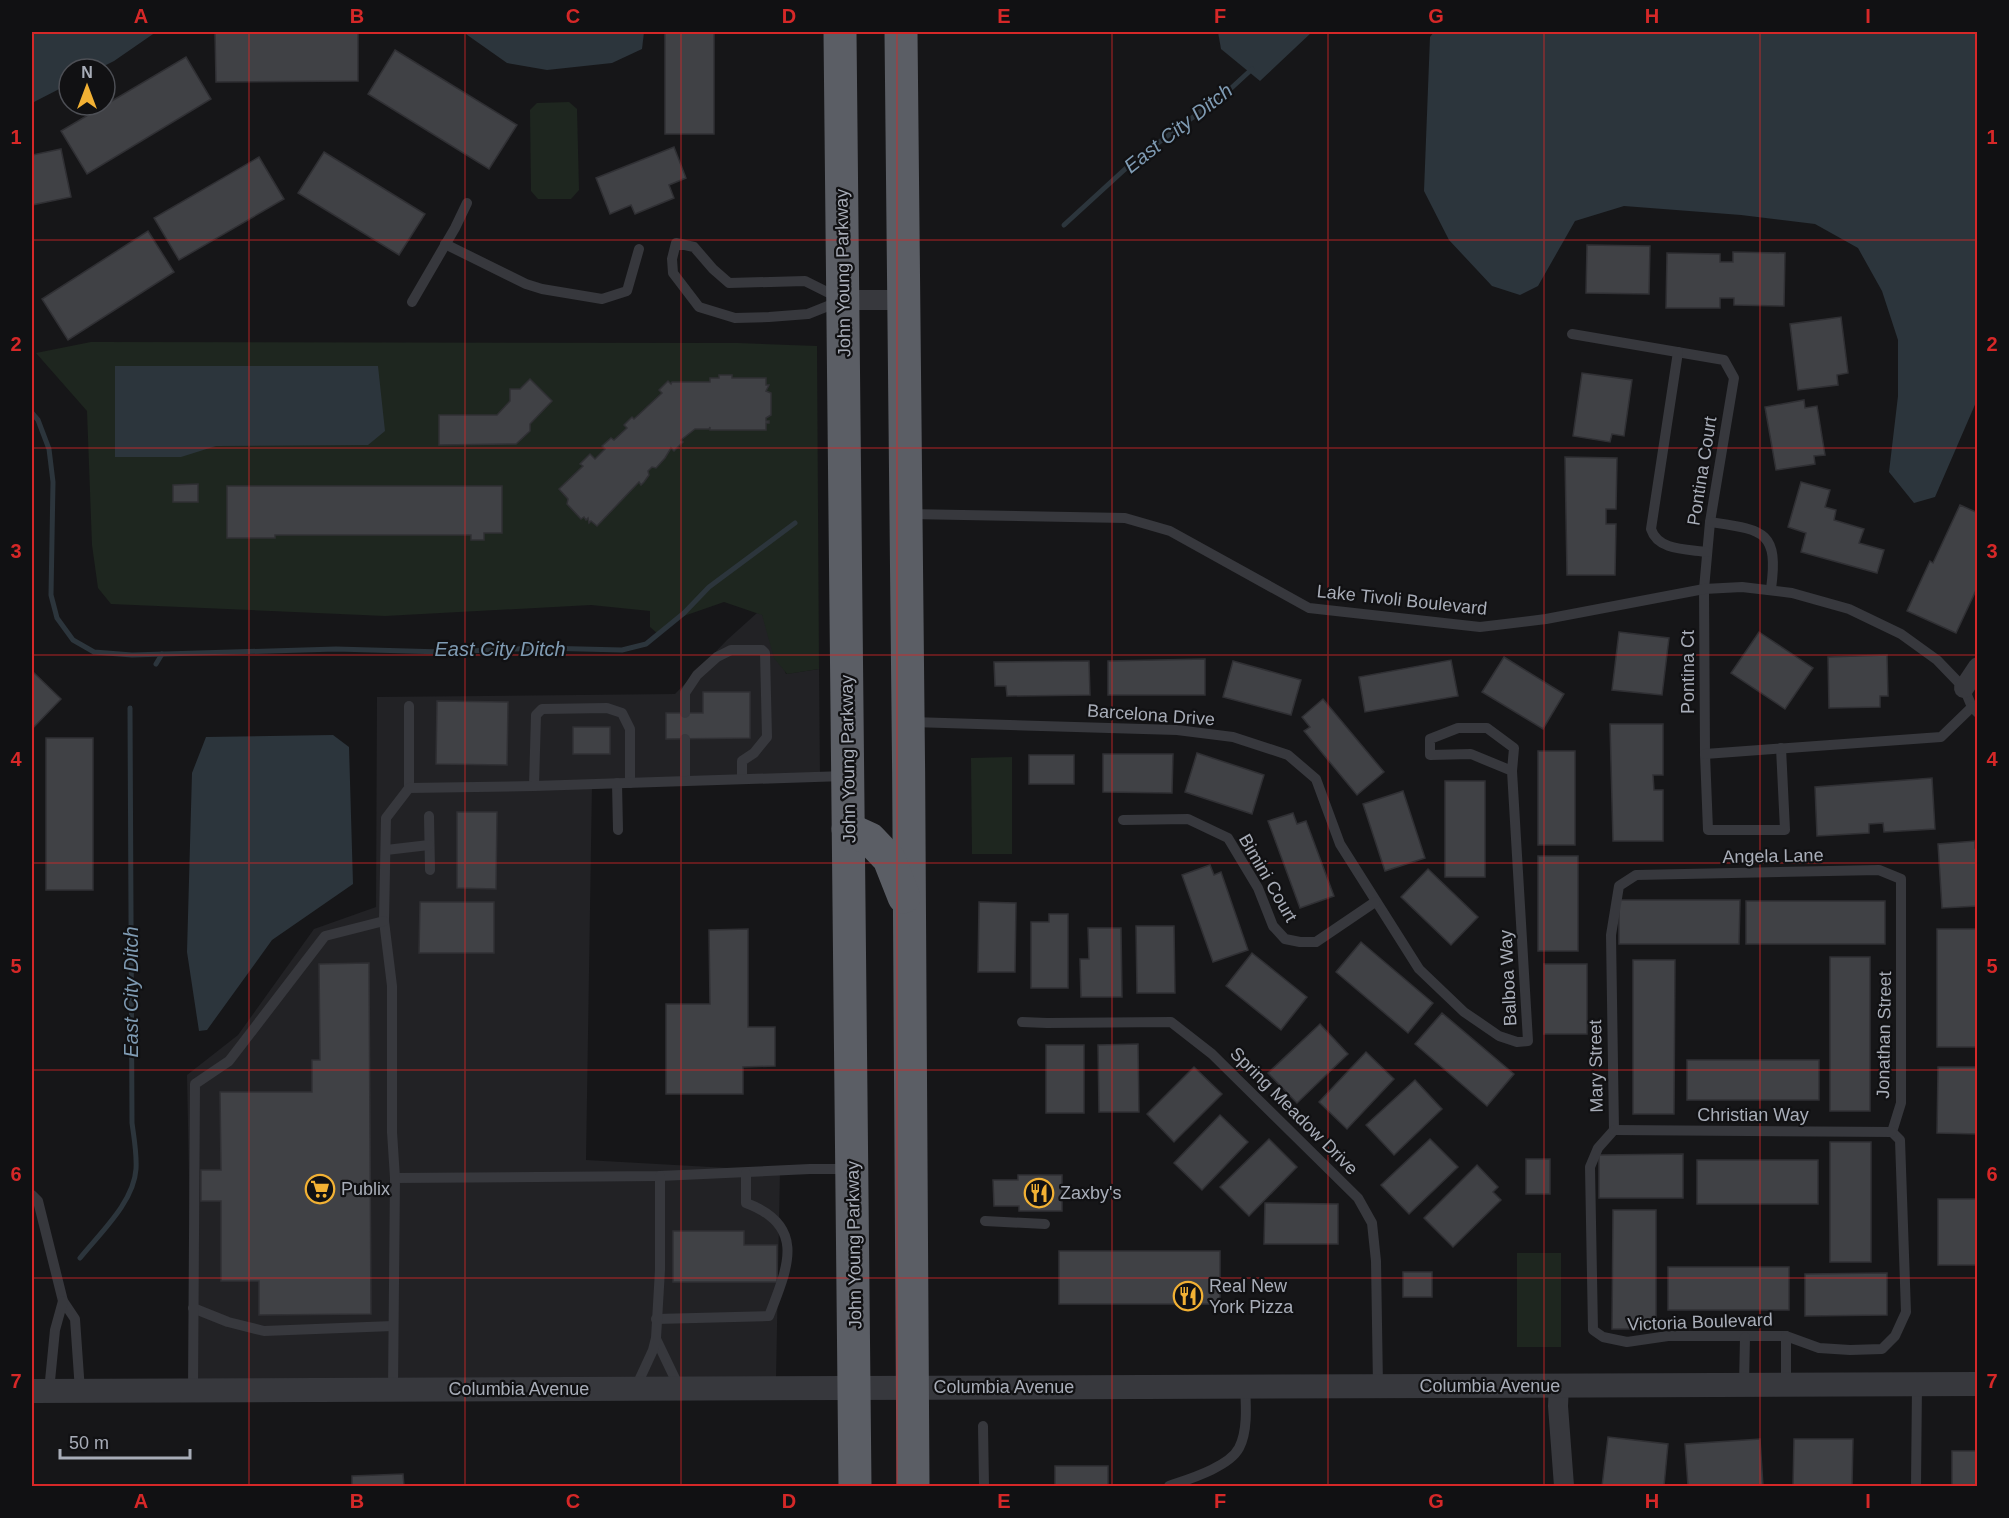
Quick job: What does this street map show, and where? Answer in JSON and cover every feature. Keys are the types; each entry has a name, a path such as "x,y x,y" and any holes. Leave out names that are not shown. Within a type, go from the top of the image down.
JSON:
{"highway":[{"name":"John Young Parkway","path":"840,32 855,1486"},
{"path":"901,32 913,1486"},
{"path":"848,829 870,839 889,859 910,913"}],"street":[{"path":"843,300 904,300"},
{"path":"1964,688 1977,667"},
{"name":"Columbia Avenue","path":"40,1391 1977,1384"},
{"path":"1559,1385 1558,1406 1564,1486"}],"lane":[{"path":"412,302 467,203"},
{"path":"676,243 694,247 729,283 805,281 843,300 808,314 769,318 735,318 699,307 673,273 672,259 676,243"},
{"path":"445,244 526,284 542,289 602,299 627,291 639,249"},
{"path":"1572,334 1678,352 1651,529 1653,537 1660,543 1670,547 1707,552"},
{"name":"Pontina Court","path":"1678,352 1724,360 1734,378 1710,522 1704,590"},
{"name":"Lake Tivoli Boulevard","path":"905,514 1125,518 1170,531 1309,608 1480,627 1546,619 1704,590 1742,587 1792,593 1849,609 1900,634 1937,660 1964,688 1975,710"},
{"path":"1710,522 1750,529 1767,540 1774,556 1771,590"},
{"name":"Pontina Ct","path":"1704,590 1708,830 1785,830 1781,748"},
{"path":"685,713 685,693 697,675 717,657 731,650 762,650 765,653 766,737 754,753 742,761 742,779"},
{"path":"393,1389 395,1178 392,1132 392,986 384,921 386,818 409,788 408,706"},
{"path":"534,786 536,715 542,709 607,708 622,713 630,729 630,783"},
{"path":"1705,754 1941,737 1975,710"},
{"name":"Barcelona Drive","path":"908,722 1177,730 1233,737 1288,755 1316,779 1340,844 1375,902"},
{"path":"1458,728 1487,728 1514,748 1512,771 1471,754 1430,755 1430,739 1458,728"},
{"path":"685,739 685,781"},
{"name":"Balboa Way","path":"1375,902 1419,969 1464,1012 1499,1036 1517,1042 1528,1041 1512,771"},
{"path":"409,788 848,776"},
{"path":"617,783 618,830"},
{"path":"429,816 430,870"},
{"name":"Bimini Court","path":"1123,820 1188,819 1228,838 1258,888 1273,926 1285,939 1316,942 1375,902"},
{"path":"386,850 429,845"},
{"name":"Angela Lane","path":"1636,875 1879,870 1901,879 1901,886"},
{"name":"Mary Street","path":"1594,1330 1590,1167 1598,1148 1614,1130 1611,935 1619,886 1636,875"},
{"name":"Jonathan Street","path":"1892,1132 1901,1103 1901,886"},
{"path":"193,1390 195,1084 229,1061 325,936 384,921"},
{"name":"Spring Meadow Drive","path":"1022,1022 1172,1022 1212,1054 1358,1198 1372,1223 1376,1261 1378,1386"},
{"name":"Christian Way","path":"1614,1130 1892,1132"},
{"name":"Victoria Boulevard","path":"1594,1330 1603,1337 1627,1342 1668,1336 1786,1336 1820,1348 1882,1349 1895,1336 1906,1312 1899,1140 1892,1132"},
{"path":"395,1178 660,1176 853,1169"},
{"path":"656,1319 769,1316 786,1273 787,1238 776,1219 747,1203 746,1173"},
{"path":"635,1389 656,1338 660,1270 660,1176"},
{"path":"32,1195 38,1201 63,1301 75,1319 80,1391"},
{"path":"985,1221 1045,1224"},
{"path":"40,1391 63,1301"},
{"path":"194,1308 228,1322 264,1331 393,1326"},
{"path":"1786,1336 1786,1385"},
{"path":"1744,1337 1744,1385"},
{"path":"656,1338 680,1389"},
{"path":"1916,1486 1917,1384"},
{"path":"1169,1486 1222,1464 1239,1448 1243,1436 1245,1387"},
{"path":"983,1426 984,1486"}],"shaded area":[{"path":"32,32 156,32 117,59 117,57 57,57 57,90 32,103"},
{"path":"463,32 644,32 642,49 612,63 547,70 507,63"},
{"path":"1218,32 1312,32 1260,81 1221,49"},
{"path":"1434,32 1977,32 1977,400 1935,497 1914,503 1889,472 1898,396 1898,340 1882,291 1858,248 1815,224 1741,215 1624,206 1575,221 1538,286 1520,295 1492,286 1449,240 1424,191 1430,37"},
{"path":"569,102 577,109 579,190 571,199 538,199 531,191 530,110 537,103"},
{"path":"91,342 738,343 817,346 819,669 787,674 774,658 762,615 724,602 681,617 658,634 650,627 650,611 591,605 385,616 111,604 98,588 92,545 87,411 36,353"},
{"path":"115,366 378,366 385,431 368,445 216,446 181,457 115,457"},
{"path":"757,613 762,614 786,674 819,669 820,777 592,784 586,1160 780,1171 776,1379 193,1380 187,1075 238,1035 314,929 376,907 377,697 675,694 727,640"},
{"path":"333,735 349,747 353,884 272,940 207,1030 199,1031 187,952 192,773 206,737"},
{"path":"1012,757 1012,854 972,854 971,758"},
{"path":"1517,1253 1561,1253 1561,1347 1517,1347"}],"building":[{"path":"215,32 358,32 358,81 216,82"},
{"path":"665,32 714,32 714,134 665,134"},
{"path":"395,50 517,125 489,169 368,94"},
{"path":"186,57 211,99 87,174 61,131 85,117 117,117 117,98"},
{"path":"674,147 686,178 669,185 674,198 635,214 631,205 610,214 596,178"},
{"path":"61,149 71,197 32,205 32,155"},
{"path":"324,152 425,214 399,255 298,193"},
{"path":"259,157 284,199 179,260 154,218"},
{"path":"148,231 174,272 68,340 42,299"},
{"path":"1587,245 1650,246 1649,294 1586,293"},
{"path":"1733,252 1785,253 1784,306 1734,305 1734,298 1720,298 1720,308 1666,308 1667,253 1720,254 1720,262 1733,262"},
{"path":"1841,317 1848,373 1837,375 1838,385 1798,390 1790,324"},
{"path":"1582,373 1632,380 1624,436 1612,434 1610,442 1573,436"},
{"path":"719,375 732,375 732,378 766,378 766,385 769,385 766,391 771,393 771,415 766,418 769,423 766,423 766,430 710,430 710,427 709,429 695,429 681,440 683,442 674,451 671,448 656,468 652,467 648,471 649,475 644,482 641,485 639,482 597,526 591,521 589,523 588,518 581,519 567,504 568,499 559,489 583,466 580,464 590,454 595,459 605,449 602,446 611,438 614,440 627,428 624,425 632,417 634,419 662,393 659,390 668,381 671,384 672,382 710,382 710,378 719,378"},
{"path":"530,379 552,401 530,424 530,431 516,444 439,445 439,415 497,415 510,401 510,389 520,389"},
{"path":"1804,400 1805,408 1817,406 1825,455 1814,456 1815,464 1776,470 1765,407"},
{"path":"1565,457 1617,458 1616,509 1606,509 1606,524 1616,524 1615,575 1567,575"},
{"path":"1801,482 1830,490 1825,507 1836,510 1834,520 1864,529 1859,543 1884,550 1877,573 1801,552 1806,533 1788,527"},
{"path":"198,484 198,502 173,502 173,485"},
{"path":"227,486 502,486 502,533 484,533 484,540 471,540 471,535 275,535 275,538 227,538"},
{"path":"1960,505 1978,513 1978,586 1956,633 1907,611"},
{"path":"1619,632 1669,638 1662,695 1612,690"},
{"path":"1759,632 1813,668 1785,709 1731,673"},
{"path":"1887,655 1888,696 1880,696 1880,707 1829,708 1828,657"},
{"path":"1504,657 1564,694 1543,729 1482,692"},
{"path":"1205,659 1205,695 1108,695 1108,661"},
{"path":"1451,660 1458,696 1365,712 1359,677"},
{"path":"1089,661 1090,695 1007,696 1006,686 995,686 994,662"},
{"path":"1233,661 1301,680 1291,715 1223,697"},
{"path":"32,671 61,699 32,729"},
{"path":"703,692 750,692 750,738 666,739 666,713 703,713"},
{"path":"1323,699 1384,772 1357,795 1304,731 1310,727 1302,717"},
{"path":"437,701 508,702 507,765 436,764"},
{"path":"1610,724 1663,724 1663,775 1653,775 1654,790 1663,790 1663,841 1613,841"},
{"path":"573,727 610,727 610,754 573,754"},
{"path":"46,738 93,738 93,890 46,890"},
{"path":"1538,751 1575,751 1575,845 1538,845"},
{"path":"1197,753 1264,775 1252,814 1185,792"},
{"path":"1103,754 1173,754 1172,793 1103,792"},
{"path":"1029,755 1074,755 1074,784 1029,784"},
{"path":"1932,778 1935,829 1884,832 1883,823 1869,824 1869,833 1817,836 1815,787"},
{"path":"1445,781 1485,781 1485,877 1445,877"},
{"path":"1403,791 1425,858 1385,871 1363,804"},
{"path":"457,812 497,812 496,889 457,888"},
{"path":"1293,813 1297,824 1306,821 1334,896 1300,908 1268,821"},
{"path":"1975,841 1975,848 1978,848 1978,906 1942,908 1938,844"},
{"path":"1538,856 1578,856 1578,951 1538,951"},
{"path":"1210,865 1214,875 1221,872 1248,950 1213,962 1182,875"},
{"path":"1428,869 1478,917 1451,945 1401,897"},
{"path":"1619,900 1740,900 1739,944 1619,944"},
{"path":"1746,901 1885,901 1885,944 1746,944"},
{"path":"420,902 494,902 494,953 419,953"},
{"path":"979,902 1016,903 1015,972 978,972"},
{"path":"1049,914 1068,914 1068,988 1031,988 1031,922 1049,922"},
{"path":"1136,926 1174,926 1175,993 1137,993"},
{"path":"1088,928 1121,928 1122,997 1081,997 1080,959 1089,959"},
{"path":"748,929 748,1027 775,1027 775,1066 743,1067 743,1094 666,1094 666,1004 710,1004 709,930"},
{"path":"1937,929 1978,929 1978,1047 1937,1047"},
{"path":"1361,942 1433,1003 1408,1033 1336,972"},
{"path":"1252,953 1307,997 1281,1030 1226,986"},
{"path":"1830,957 1870,957 1870,1111 1830,1111"},
{"path":"1633,960 1675,960 1674,1114 1633,1114"},
{"path":"369,963 371,1314 259,1315 259,1281 221,1281 221,1201 201,1201 201,1170 221,1170 220,1092 312,1092 312,1060 320,1060 319,964"},
{"path":"1544,964 1587,964 1587,1034 1544,1034"},
{"path":"1442,1013 1514,1074 1487,1106 1415,1044"},
{"path":"1320,1024 1348,1054 1297,1103 1268,1073"},
{"path":"1138,1044 1139,1112 1099,1112 1098,1045"},
{"path":"1046,1045 1084,1045 1084,1113 1046,1113"},
{"path":"1366,1052 1394,1079 1347,1129 1319,1102"},
{"path":"1687,1060 1819,1060 1819,1100 1687,1100"},
{"path":"1194,1067 1222,1094 1174,1142 1147,1114"},
{"path":"1938,1067 1978,1067 1978,1134 1937,1133"},
{"path":"1415,1080 1442,1109 1394,1155 1366,1125"},
{"path":"1220,1115 1248,1142 1202,1190 1174,1163"},
{"path":"1269,1139 1297,1167 1249,1216 1220,1187"},
{"path":"1430,1139 1458,1167 1409,1214 1381,1185"},
{"path":"1830,1142 1871,1142 1871,1262 1830,1262"},
{"path":"1683,1154 1683,1198 1599,1198 1599,1155"},
{"path":"1526,1159 1550,1159 1550,1194 1526,1194"},
{"path":"1697,1160 1818,1160 1818,1204 1697,1204"},
{"path":"1477,1165 1498,1187 1493,1192 1501,1200 1453,1247 1424,1218"},
{"path":"1018,1175 1062,1175 1062,1211 1019,1211 1019,1206 994,1206 993,1180 1018,1180"},
{"path":"1938,1199 1978,1199 1978,1265 1938,1265"},
{"path":"1265,1203 1338,1204 1338,1244 1264,1244"},
{"path":"1613,1210 1656,1210 1656,1329 1612,1329"},
{"path":"673,1231 744,1231 744,1245 777,1245 777,1282 673,1282"},
{"path":"1059,1251 1220,1251 1220,1304 1059,1304"},
{"path":"1668,1267 1789,1267 1789,1310 1668,1310"},
{"path":"1403,1272 1432,1272 1432,1297 1403,1297"},
{"path":"1887,1273 1887,1315 1805,1316 1805,1274"},
{"path":"1608,1437 1668,1444 1664,1486 1602,1486"},
{"path":"1760,1439 1763,1486 1688,1486 1685,1444"},
{"path":"1794,1439 1853,1439 1852,1486 1793,1486"},
{"path":"1952,1451 1978,1451 1978,1486 1952,1486"},
{"path":"1055,1466 1108,1466 1108,1486 1055,1486"},
{"path":"403,1474 404,1486 352,1486 352,1476"}],"waterway":[{"name":"East City Ditch","path":"1064,225 1135,160 1227,92 1252,69"},
{"name":"East City Ditch","path":"32,413 38,420 49,449 53,482 51,595 57,618 73,640 94,652 132,655 336,649 443,652 541,648 622,650 646,644 684,613 709,587 795,523"},
{"name":"East City Ditch","path":"156,664 162,654"},
{"name":"East City Ditch","path":"80,1258 123,1205 134,1181 136,1169 132,1123 130,708"}],"place":[{"name":"Publix","path":"320,1189"},
{"name":"Zaxby's","path":"1039,1193"},
{"name":"Real New York Pizza","path":"1188,1296"}]}
